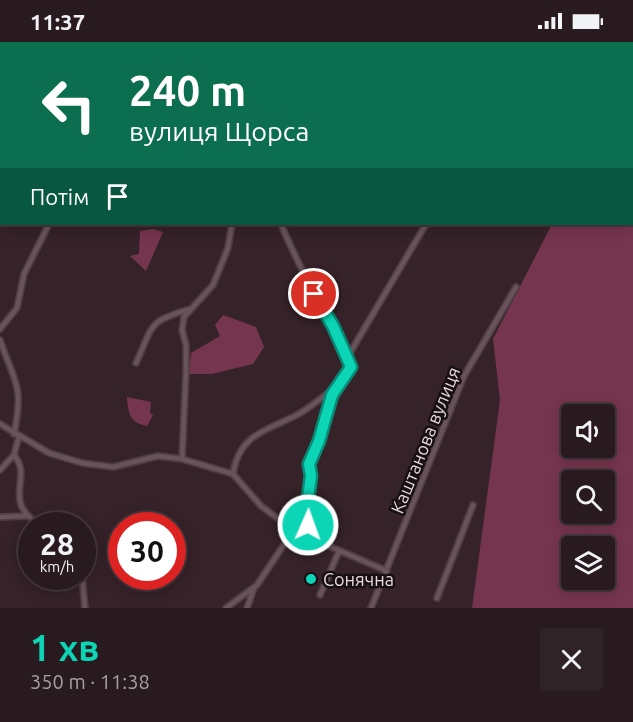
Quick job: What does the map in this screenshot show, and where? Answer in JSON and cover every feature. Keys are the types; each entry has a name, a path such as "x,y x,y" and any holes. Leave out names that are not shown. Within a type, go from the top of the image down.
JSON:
{"street":[{"path":"0,329 17,308 24,274 48,225"},
{"path":"182,459 186,357 182,330 184,317 213,285 228,248 232,225"},
{"path":"233,474 235,461 253,437 270,425 305,410 337,386 351,367 280,225"},
{"path":"347,358 425,225"},
{"name":"Каштанова вулиця","path":"371,608 464,376 516,287"},
{"path":"136,363 151,326 161,318 190,309"},
{"path":"0,340 19,387 20,401 14,455 17,459 18,475 15,502 23,512"},
{"path":"226,608 254,588 267,573 287,540 308,525 310,515 307,506 311,476 309,464 337,386"},
{"path":"0,424 49,453 82,463 113,467 158,456 182,459 233,474 261,506 296,532 387,571"},
{"path":"0,470 14,455"},
{"path":"437,598 473,505"},
{"path":"0,517 18,516"},
{"path":"320,595 339,551"},
{"path":"247,608 254,588"},
{"path":"83,590 85,608"}],"shaded area":[{"path":"551,225 633,225 633,608 472,608 500,400 493,339"},
{"path":"153,229 163,232 146,271 130,256 139,254 140,231"},
{"path":"223,315 256,327 264,347 253,364 212,374 189,374 191,353 220,336 215,325"},
{"path":"127,397 151,402 150,413 153,415 147,426 133,420 128,408"}],"place":[{"name":"Сонячна","path":"311,579"}],"route":[{"path":"308,525 310,515 307,506 311,489 310,459 325,424 332,395 351,367 333,326 314,294"}]}
